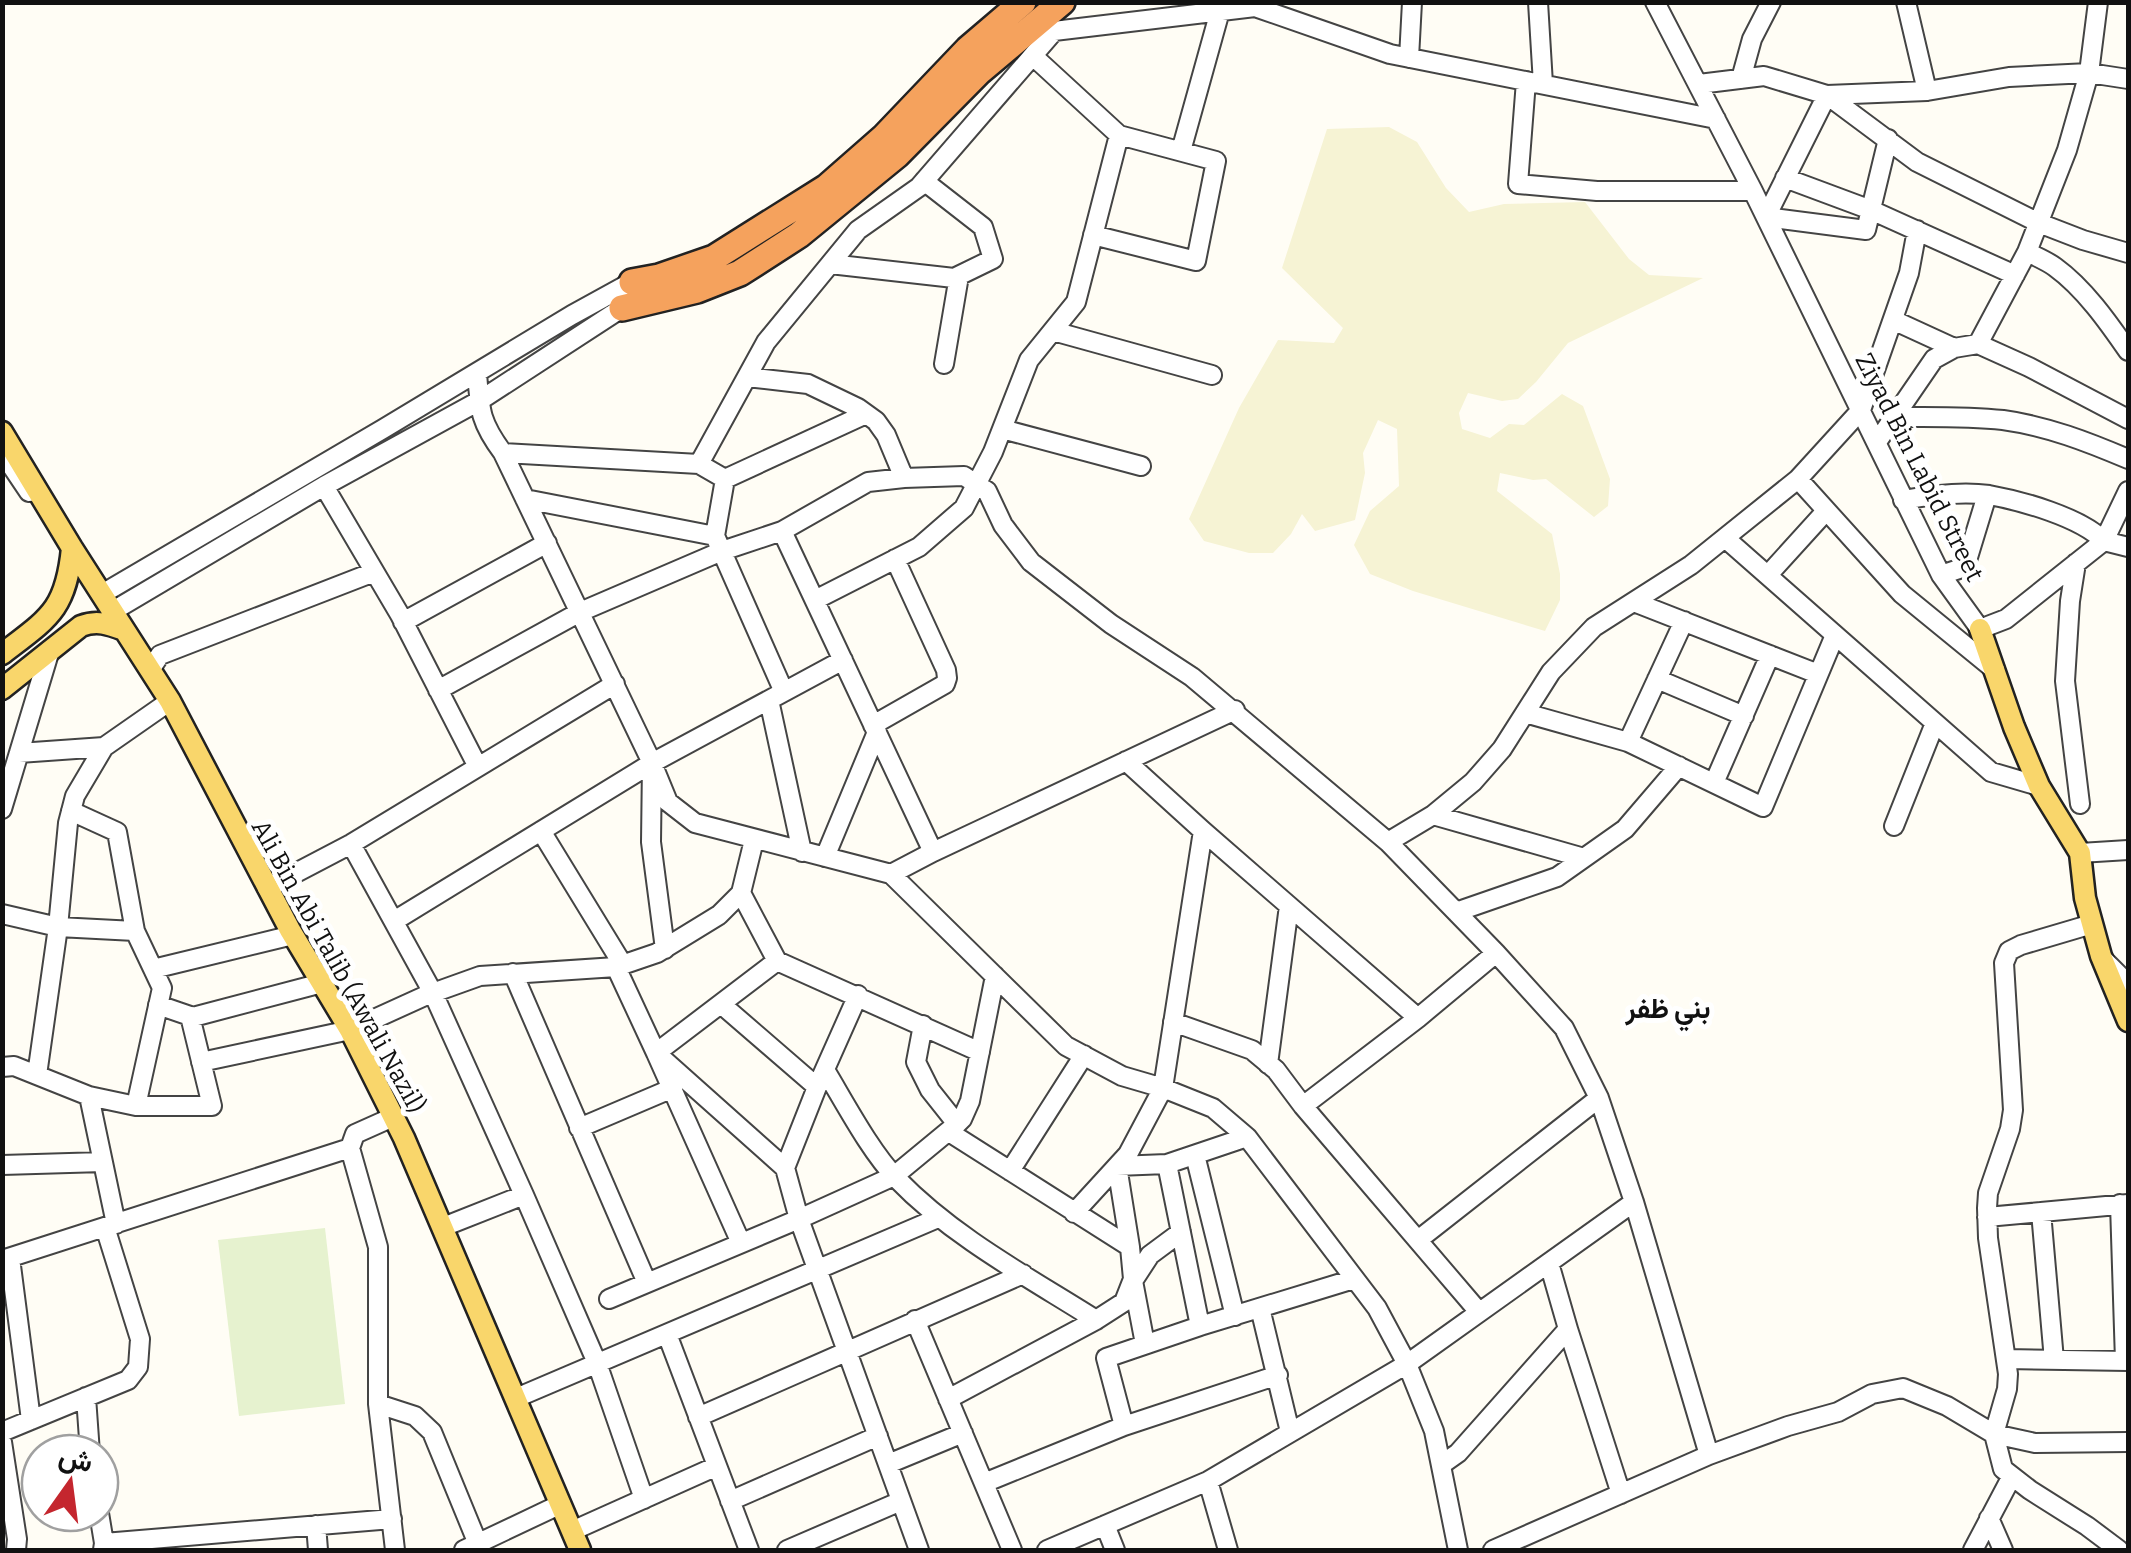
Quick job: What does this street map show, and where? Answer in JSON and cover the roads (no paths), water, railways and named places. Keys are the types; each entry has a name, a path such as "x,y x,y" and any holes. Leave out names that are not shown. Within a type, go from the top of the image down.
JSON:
{"highway":[{"path":"632,282 714,258 827,187 884,137 968,48 1023,2"},
{"path":"622,308 697,290 740,273 799,235 897,155 979,72 1062,2"}],"main road":[{"name":"Ali Bin Abi Talib (Awali Nazil)","path":"2,432 170,701 292,935 350,1030 443,1227 576,1541"},
{"path":"2,654 43,623 59,603 70,572 71,546"},
{"path":"2,689 80,626 104,623 113,612"},
{"name":"Ziyad Bin Labid Street","path":"1980,629 2039,786 2080,854 2085,898 2100,956 2128,1021"}],"street":[{"path":"1409,58 1412,2"},
{"path":"1538,2 1535,83 1518,184 1597,191 1753,191"},
{"name":"Ziyad Bin Labid Street","path":"1655,2 1753,191 1941,575 1980,629"},
{"path":"1741,79 1752,38 1771,2"},
{"path":"1906,2 1927,91"},
{"path":"1978,344 2028,252 2067,150 2090,73 2098,2"},
{"path":"700,464 766,342 858,230 924,181 1054,31 1255,7 1390,54 1716,119"},
{"path":"1181,152 1228,8"},
{"path":"1033,56 1119,134 1216,161 1196,261 1093,236"},
{"path":"1698,84 1764,76 1827,94 1927,91 2009,77 2090,73 2128,79"},
{"path":"1827,94 1918,162 2039,223 2128,253"},
{"path":"1827,94 1766,218 1866,230 1888,140"},
{"path":"815,600 918,547 964,508 1002,430 1029,360 1076,302 1119,134"},
{"path":"1785,178 1870,210 2015,275"},
{"path":"830,264 954,278 994,259 984,226 924,181"},
{"path":"1388,842 1433,815 1472,782 1502,749 1551,672 1594,627 1691,565 1798,479 1860,410 1909,273 1917,230"},
{"path":"2028,252 2054,266 2074,284 2128,349"},
{"path":"944,364 960,276"},
{"path":"113,612 478,373 632,282"},
{"path":"113,612 324,486 479,401 622,308"},
{"path":"1893,320 1954,348"},
{"path":"1054,331 1212,376"},
{"path":"1877,442 1934,360 1954,348 1978,344 2128,419"},
{"path":"478,373 481,416 486,430 503,453 668,802 695,823 892,874 1066,1046 1122,1076 1213,1108 1247,1137 1377,1308 1407,1364 1434,1431 1458,1550"},
{"path":"747,377 808,384 866,414 886,435 904,478"},
{"path":"725,479 866,414"},
{"path":"1895,417 2003,420 2044,428 2128,459"},
{"path":"1002,430 1141,466"},
{"path":"2,452 71,546"},
{"path":"503,453 700,464 725,479"},
{"path":"438,690 580,612 718,544 782,531 868,482 964,476 987,491 1003,525 1031,562 1111,624 1192,677 1388,842 1564,1028 1599,1098 1709,1456"},
{"path":"725,479 718,544 777,696 802,852"},
{"path":"1798,479 1902,594 1995,670"},
{"path":"324,486 403,622 478,767"},
{"path":"1980,629 2006,619 2104,541 2128,491"},
{"path":"1904,500 1936,494 1987,495 2054,514 2095,532 2104,541 2128,546"},
{"path":"1941,575 1965,567 1987,495"},
{"path":"525,499 718,544"},
{"path":"1768,575 1826,511"},
{"path":"782,531 932,852"},
{"path":"1725,538 1991,772 2039,786"},
{"path":"403,622 546,543"},
{"path":"825,857 875,728 944,684 947,678 895,559"},
{"path":"2076,563 2065,681 2080,804"},
{"path":"150,670 160,656 374,572"},
{"path":"1634,602 1818,674"},
{"path":"1628,742 1684,622"},
{"path":"1525,713 1628,742 1763,807 1835,635"},
{"path":"2,809 50,650"},
{"path":"1714,784 1770,656"},
{"path":"394,921 652,762 843,660"},
{"path":"1657,679 1744,716"},
{"path":"267,888 351,844 614,684"},
{"path":"38,1075 75,796 104,747 170,701"},
{"path":"892,874 1234,710"},
{"path":"1894,826 1935,722"},
{"path":"19,753 104,747"},
{"path":"1126,761 1418,1018"},
{"path":"652,762 651,842 664,948"},
{"path":"1456,912 1557,878 1625,829 1679,766"},
{"path":"71,811 117,832 135,931 162,988 136,1106"},
{"path":"1433,815 1584,858"},
{"path":"540,831 620,966 741,1244"},
{"path":"1074,1213 1128,1154 1163,1088 1203,831"},
{"path":"201,1062 350,1030 433,992 480,976 620,966 664,948 718,915 741,893 754,840"},
{"path":"351,844 433,992 524,1195 597,1363 644,1499"},
{"path":"2080,854 2128,850"},
{"path":"741,893 777,961 980,1052"},
{"path":"1268,1064 1289,906"},
{"path":"2,914 58,928 135,931"},
{"path":"2092,924 2021,945 2009,951 2004,963 2013,1110 1988,1193 1988,1238 2007,1389 1994,1434 2004,1469 2119,1550"},
{"path":"153,968 292,935"},
{"path":"1302,1106 1496,954"},
{"path":"2100,956 2128,984"},
{"path":"656,1053 777,961"},
{"path":"513,973 647,1283"},
{"path":"610,1299 894,1176 953,1128 970,1101 995,976"},
{"path":"158,1005 193,1017 322,984"},
{"path":"785,1168 858,995"},
{"path":"720,1004 821,1078 894,1176 938,1218 1096,1320"},
{"path":"2,1067 14,1066 89,1096 136,1106 212,1106 190,1016"},
{"path":"1173,1022 1252,1050 1268,1064 1479,1312"},
{"path":"923,1025 916,1062 953,1128 1010,1171 1130,1247"},
{"path":"656,1053 785,1168 799,1219 919,1550"},
{"path":"1010,1171 1084,1056"},
{"path":"579,1128 672,1088"},
{"path":"2,1432 128,1380 138,1367 140,1339 110,1225 103,1162 89,1096"},
{"path":"1418,1240 1599,1098"},
{"path":"393,1117 355,1134 350,1148 378,1246 378,1404 395,1550"},
{"path":"1117,1166 1168,1164 1247,1137"},
{"path":"31,1420 6,1259 350,1148"},
{"path":"1196,1154 1235,1316"},
{"path":"2,1165 103,1162"},
{"path":"1168,1164 1200,1326"},
{"path":"1117,1166 1132,1282 1145,1344"},
{"path":"443,1227 524,1195"},
{"path":"1047,1550 1208,1481 1407,1364 1634,1202"},
{"path":"1987,1217 2124,1204 2127,1361 2006,1359"},
{"path":"2042,1212 2054,1360"},
{"path":"516,1398 938,1218"},
{"path":"948,1399 1124,1302 1150,1255 1181,1232"},
{"path":"1548,1263 1620,1494"},
{"path":"698,1417 1023,1274"},
{"path":"1124,1426 1106,1358 1354,1278"},
{"path":"1260,1308 1290,1432"},
{"path":"915,1320 1012,1550"},
{"path":"1441,1465 1458,1453 1568,1329"},
{"path":"667,1334 749,1550"},
{"path":"984,1483 1124,1426 1278,1375"},
{"path":"1493,1550 1709,1456 1838,1412 1872,1394 1903,1388 1946,1406 1994,1434 2036,1443 2128,1442"},
{"path":"86,1398 89,1433"},
{"path":"378,1404 415,1416 432,1432 482,1546 561,1504"},
{"path":"888,1464 963,1433"},
{"path":"730,1501 878,1436"},
{"path":"2,1442 16,1550"},
{"path":"576,1541 644,1499 717,1466"},
{"path":"1973,1550 2012,1476"},
{"path":"1208,1481 1228,1550"},
{"path":"788,1550 823,1543 901,1501"},
{"path":"103,1547 177,1544 392,1518"},
{"path":"1989,1518 2004,1550"},
{"path":"316,1525 318,1550"},
{"path":"1105,1525 1114,1550"}],"district":[{"name":"بني ظفر","path":"1668,1008"}]}
